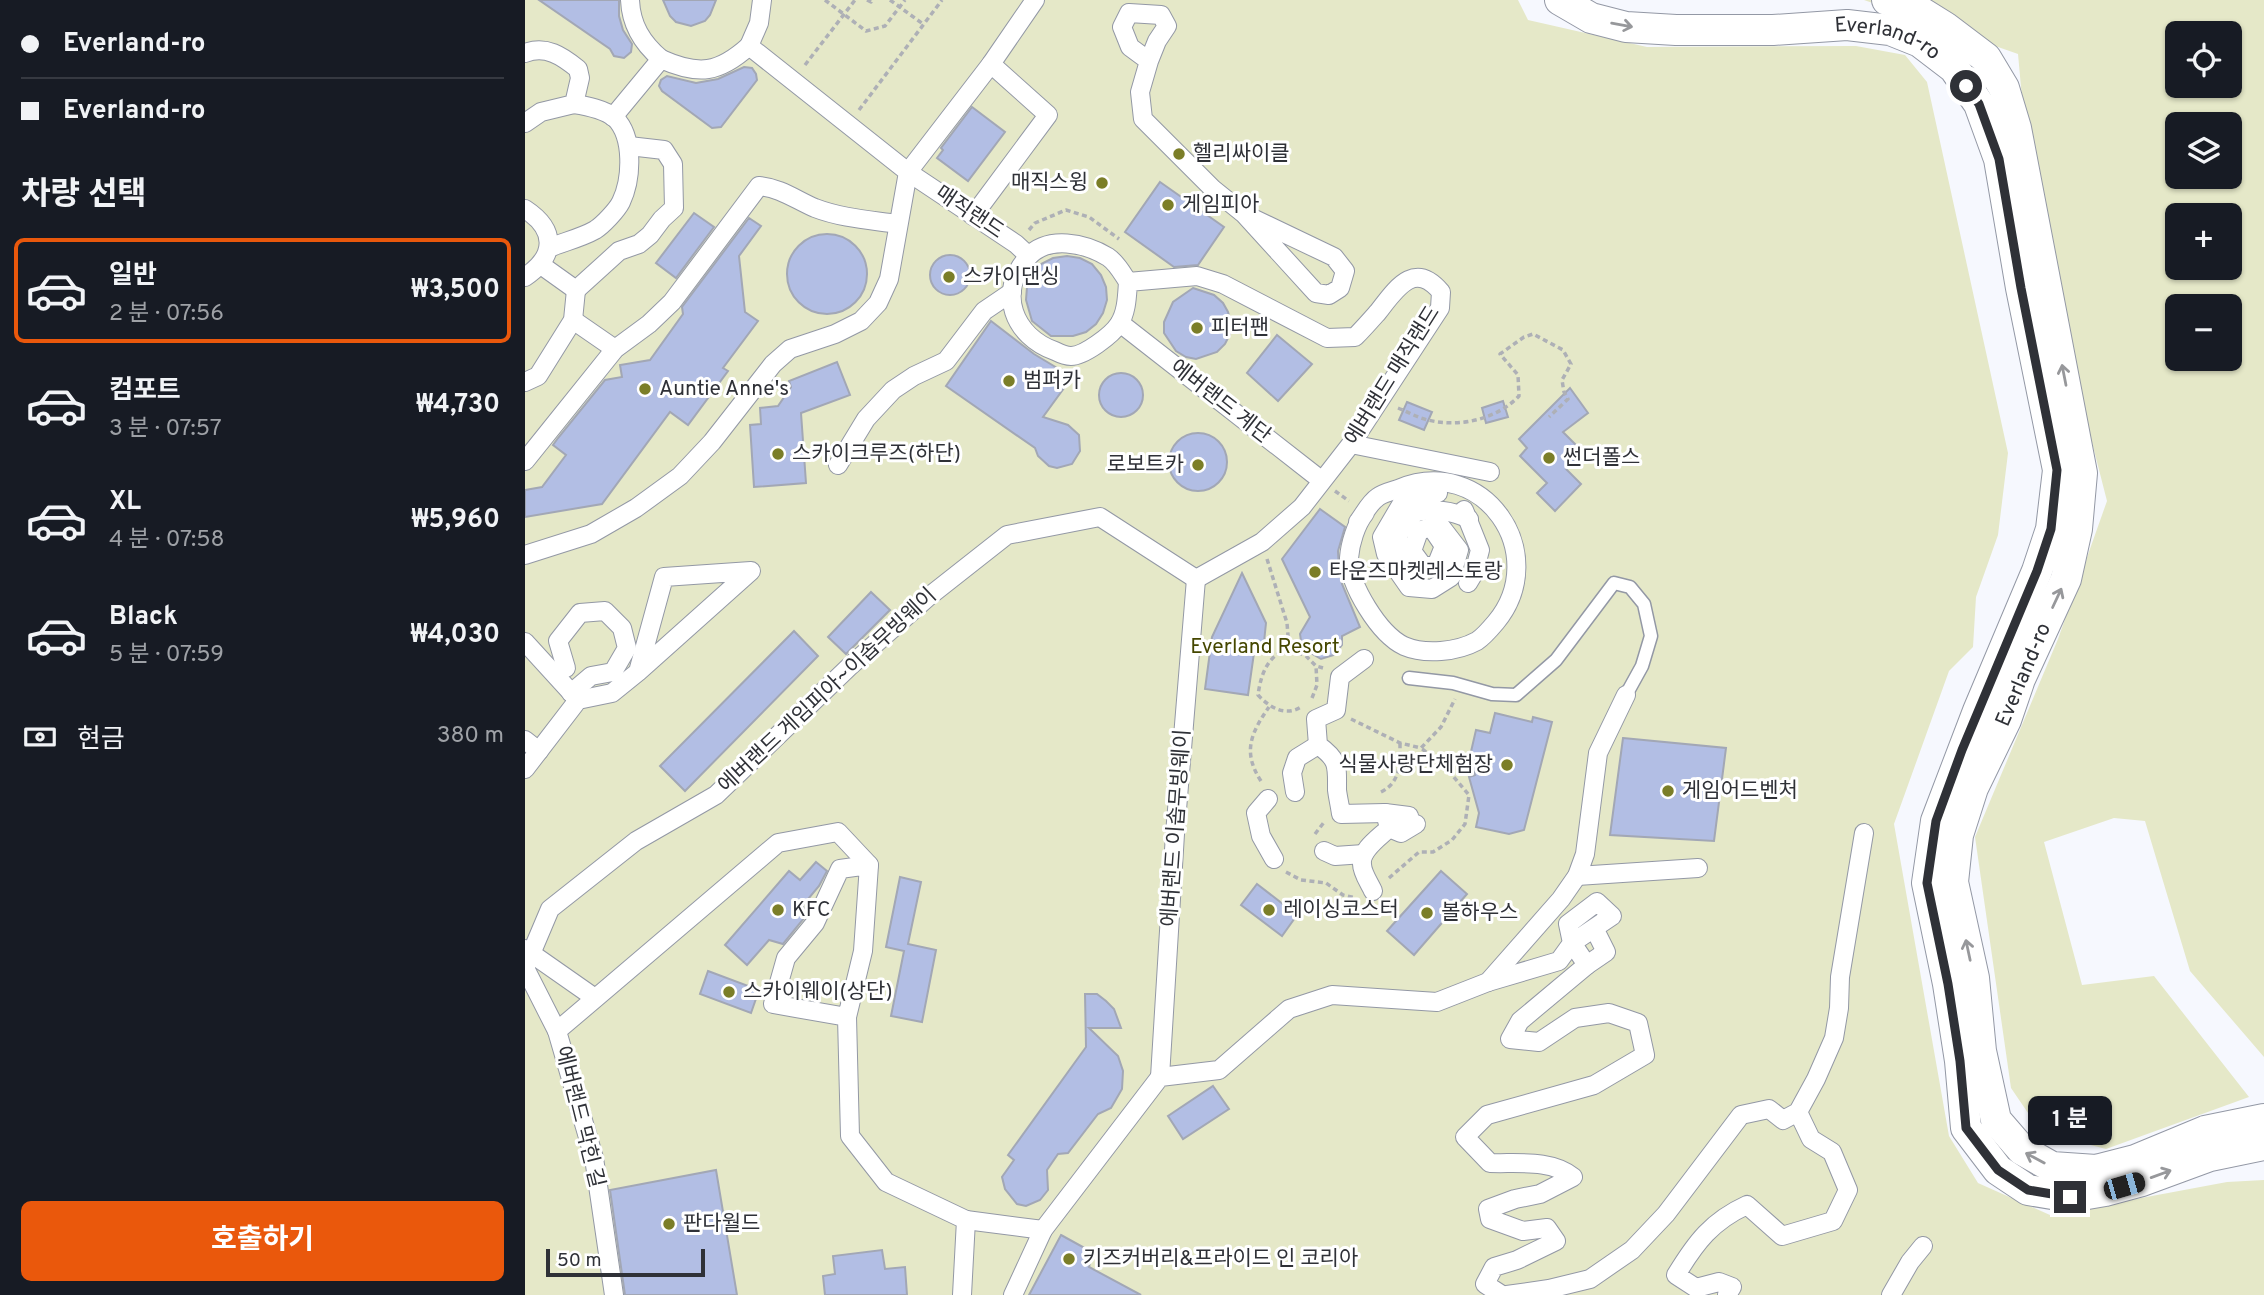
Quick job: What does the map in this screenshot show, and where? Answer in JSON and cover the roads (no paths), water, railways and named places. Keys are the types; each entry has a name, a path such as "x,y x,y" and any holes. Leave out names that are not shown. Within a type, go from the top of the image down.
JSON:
{"street":[{"path":"630,0 634,27 648,48 661,60 698,71 718,68 733,60 749,46 759,23 762,0"},
{"path":"525,555 591,534 636,508 680,477 712,442 773,364 790,349 835,334 861,321 878,303 889,279 908,172 991,64 1035,0"},
{"name":"Everland-ro","path":"1560,0 1591,18 1626,27 1773,30 1847,25 1890,30 1920,42 1954,68 1979,104 1999,159 2057,470 2051,529 2037,571 1945,795 1936,821 1927,883 1950,997 1960,1061 1966,1128 1998,1170 2028,1190 2070,1197 2142,1181 2210,1156 2264,1145"},
{"name":"Everland-ro","path":"1887,0 1916,9 1945,27 1986,58 2004,88 2017,128 2082,473 2077,529 2066,579 1973,788 1958,835 1953,882 1974,978 1981,1051 1996,1120 2022,1150 2052,1167 2096,1170 2134,1160 2206,1131 2264,1119"},
{"name":"매직랜드","path":"749,46 908,172 1029,256"},
{"path":"525,52 552,52 578,69 580,78 574,104"},
{"path":"613,117 661,60"},
{"path":"1149,61 1140,93 1143,118 1213,189 1244,214 1315,292 1329,295 1340,289 1345,271 1334,257 1244,214"},
{"path":"972,216 1048,115 991,64"},
{"path":"525,122 541,112 574,104 594,107 613,117 622,128 629,146 621,203 596,229 549,248"},
{"path":"525,382 538,376 573,320 576,290 619,251 645,240 674,208 673,163 664,150 629,146"},
{"path":"528,459 615,349 649,324 672,302 759,186 774,187 826,211 897,224"},
{"path":"525,209 535,215 547,232 549,248 541,265 525,277"},
{"path":"1070,243 1109,258 1128,282 1120,323 1087,351 1070,356 1051,350 1025,333 1013,313 1012,292 1019,272 1029,256 1049,245 1070,243"},
{"path":"541,265 576,290"},
{"name":"에버랜드 매직랜드","path":"1128,282 1196,276 1223,284 1327,338 1355,337 1397,286 1415,277 1431,281 1441,292 1440,308 1351,444 1302,507 1262,542 1196,579"},
{"path":"838,465 866,419 893,390 914,376 946,361 984,311 1012,292"},
{"path":"573,320 615,349"},
{"name":"에버랜드 계단","path":"1120,323 1321,480"},
{"path":"1351,444 1490,472"},
{"path":"1411,483 1438,480 1467,487 1485,499 1505,522 1514,547 1515,570 1510,596 1497,621 1478,640 1456,649 1431,652 1404,646 1382,629 1356,586 1349,558 1361,517 1377,497 1411,483 1438,493 1466,511 1480,550 1474,573 1468,583"},
{"path":"1436,566 1423,566 1412,551 1419,531 1439,524 1459,550 1451,577 1432,589 1409,587 1385,554 1382,537 1402,503 1438,493"},
{"path":"1431,527 1444,546 1436,566 1418,572 1402,550 1397,537 1416,512 1435,509 1469,519"},
{"name":"에버랜드 게임피아~이솝무빙웨이","path":"557,1031 525,968 528,951 550,909 636,841 716,795 849,667 927,598 1007,535 1100,517 1196,579"},
{"path":"575,697 612,693 638,673 751,571 664,577 638,673"},
{"name":"에버랜드 이솝무빙웨이","path":"1160,1077 1175,834 1196,579"},
{"path":"525,769 532,746 590,676 613,672 627,648 622,628 605,611 580,613 558,641 566,668"},
{"path":"525,642 575,697"},
{"path":"1364,659 1341,677 1336,710 1316,719 1318,745 1329,753 1339,769 1337,792 1341,814 1387,821 1412,820"},
{"path":"1487,982 1561,900 1577,876 1585,854 1598,753 1626,695"},
{"path":"1295,792 1293,773 1297,758 1318,745"},
{"path":"1268,799 1256,813 1261,836 1274,859"},
{"path":"1373,891 1361,864 1364,854 1387,821"},
{"name":"에버랜드 막힌 길","path":"614,1295 594,1158 557,1031 778,843 838,832 869,865"},
{"path":"1594,928 1606,952 1520,1021 1510,1039 1539,1042 1575,1018 1609,1013 1638,1023 1645,1055 1594,1085 1487,1115 1465,1137 1490,1163 1540,1164 1565,1170 1573,1177 1540,1194 1515,1199 1488,1209 1490,1219 1523,1231 1547,1228 1556,1241 1494,1267 1486,1290 1505,1295 1549,1289 1590,1279 1632,1250 1667,1214 1741,1115 1769,1109 1783,1120 1798,1112 1835,1038 1840,977 1864,834"},
{"path":"1324,851 1335,856 1364,854"},
{"path":"847,1017 773,1004 786,958 815,923 840,869 869,865 863,951 847,1017 850,1136 886,1182 965,1220 1043,1230"},
{"path":"1577,876 1698,868"},
{"path":"1013,1295 1043,1230 1160,1077 1219,1070 1289,1009 1332,995 1437,1002 1487,982 1559,961 1572,943 1612,916 1597,902 1568,924 1572,943 1587,965"},
{"path":"528,951 595,998"},
{"path":"1727,1295 1732,1287 1719,1282 1696,1288 1676,1275 1700,1238 1728,1214 1747,1205 1782,1236 1833,1221 1849,1190 1832,1152 1811,1139 1798,1112"},
{"path":"962,1295 965,1220"},
{"path":"1891,1295 1910,1262 1923,1246"}],"lane":[{"path":"1409,678 1462,686 1492,694 1516,695 1556,660 1615,583 1630,587 1644,604 1651,636 1642,666 1626,695"}],"place":[{"name":"헬리싸이클","path":"1179,154"},
{"name":"매직스윙","path":"1102,183"},
{"name":"게임피아","path":"1168,205"},
{"name":"스카이댄싱","path":"949,277"},
{"name":"피터팬","path":"1197,328"},
{"name":"범퍼카","path":"1009,381"},
{"name":"Auntie Anne's","path":"645,389"},
{"name":"스카이크루즈(하단)","path":"778,454"},
{"name":"썬더폴스","path":"1549,458"},
{"name":"로보트카","path":"1198,465"},
{"name":"타운즈마켓레스토랑","path":"1315,572"},
{"name":"식물사랑단체험장","path":"1507,765"},
{"name":"게임어드벤처","path":"1668,791"},
{"name":"KFC","path":"778,910"},
{"name":"레이싱코스터","path":"1269,910"},
{"name":"볼하우스","path":"1427,913"},
{"name":"스카이웨이(상단)","path":"729,992"},
{"name":"판다월드","path":"669,1224"},
{"name":"키즈커버리&프라이드 인 코리아","path":"1069,1259"}],"park label":[{"name":"Everland Resort","path":"1265,647"}]}
